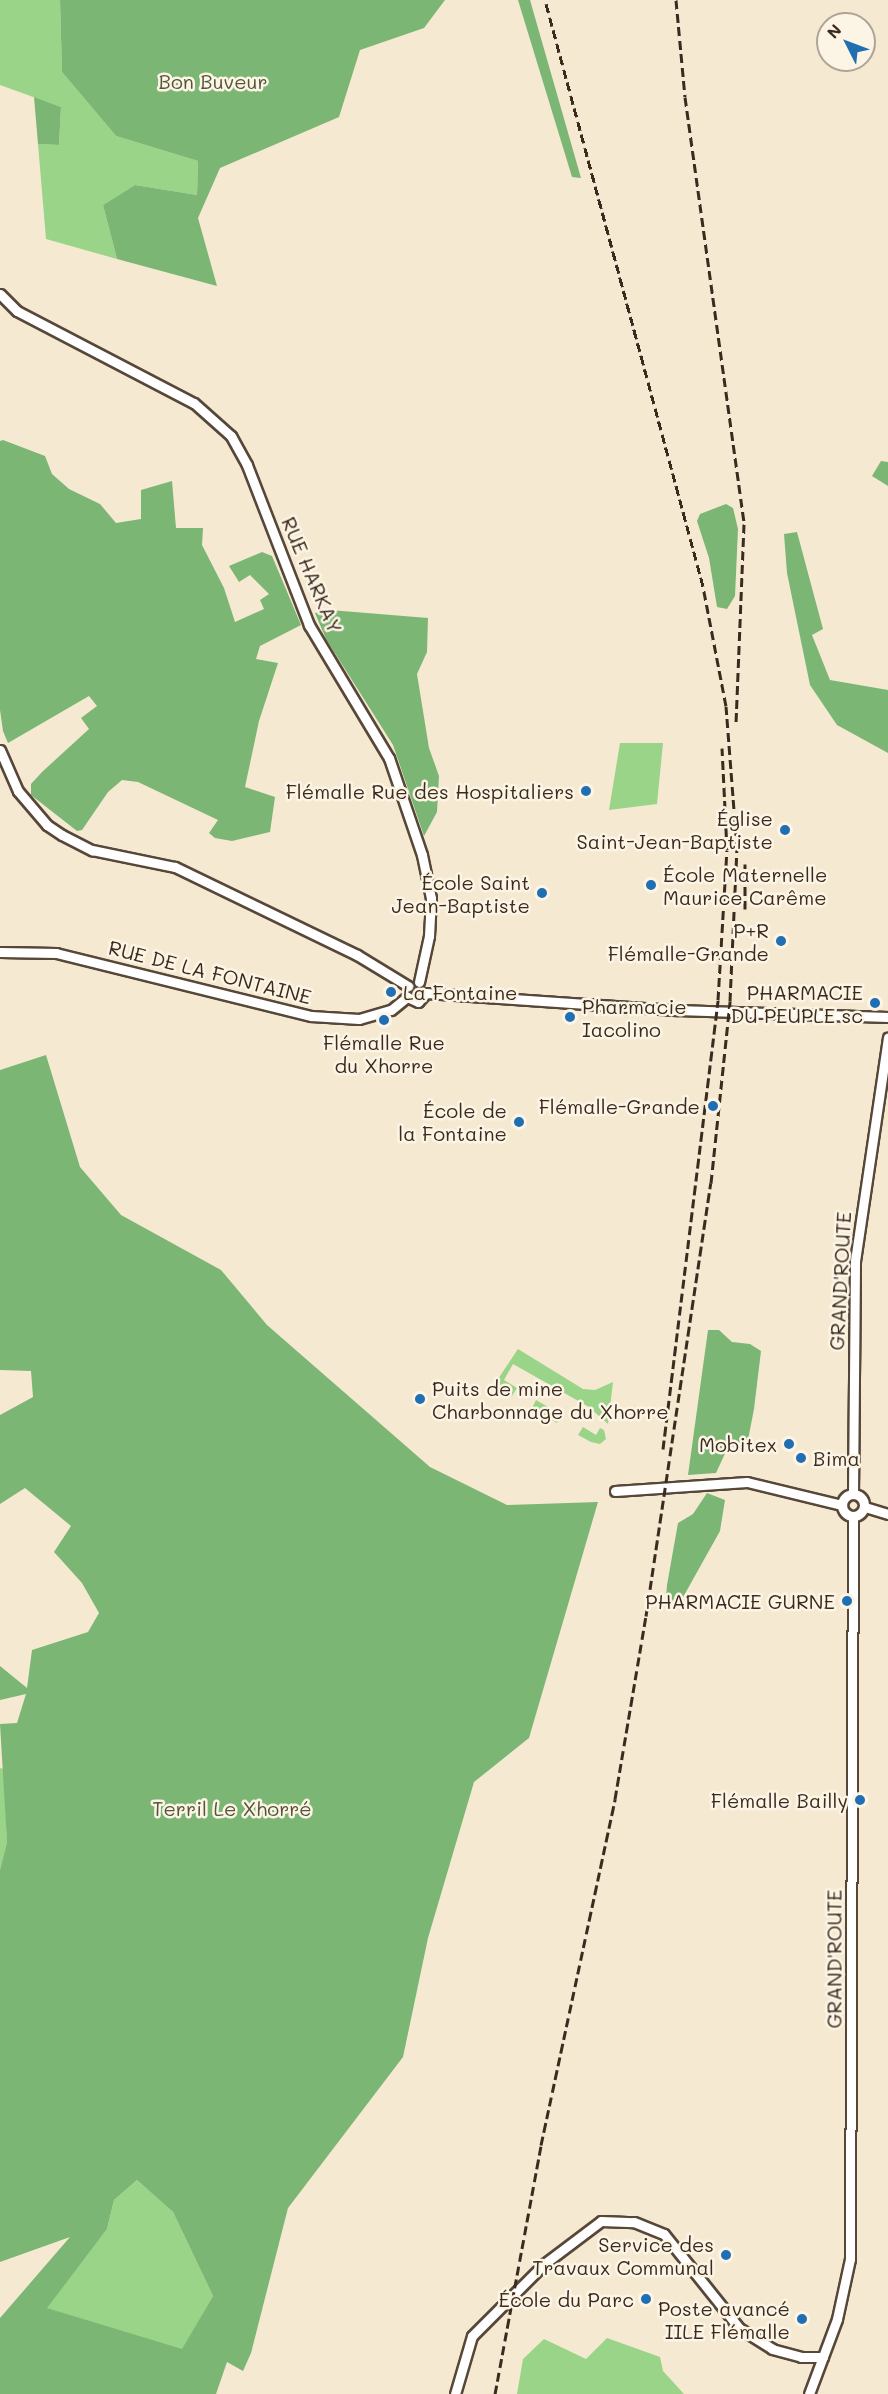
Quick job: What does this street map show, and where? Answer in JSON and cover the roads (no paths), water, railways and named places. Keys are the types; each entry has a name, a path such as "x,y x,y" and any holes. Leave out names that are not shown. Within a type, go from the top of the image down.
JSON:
{"street":[{"name":"RUE HARKAY","path":"0,294 17,311 194,403 231,436 247,465 309,625 389,758 397,780 422,855 431,898 429,936 419,982"},
{"path":"0,750 18,791 47,825 62,835 92,850 175,867 357,956 408,986"},
{"name":"RUE DE LA FONTAINE","path":"0,952 56,953 310,1016 359,1019 391,1010 407,997"},
{"path":"408,986 419,982 426,993"},
{"path":"408,986 407,997 418,1002 426,993"},
{"path":"426,993 748,1013 888,1017"},
{"name":"GRAND'ROUTE","path":"853,1493 855,1260 888,1037"},
{"path":"615,1491 747,1482 842,1505 853,1517 865,1507"},
{"path":"842,1505 853,1493 860,1495 865,1507"},
{"path":"865,1507 888,1514"},
{"name":"GRAND'ROUTE","path":"809,2394 848,2283 850,2259 853,1517"},
{"path":"455,2394 472,2336 544,2264 600,2221 634,2222 664,2234 739,2328 772,2349 801,2357 823,2357"}],"railway":[{"path":"495,2394 541,2145 615,1799 646,1616 711,1183 730,1001 737,849 726,706 703,586 545,0"},
{"path":"676,0 685,97 744,524 736,723"},
{"path":"663,1449 718,1000 727,850 722,748"},
{"path":"745,864 745,909"}],"place":[{"name":"Flémalle Rue des Hospitaliers","path":"586,791"},
{"name":"Église Saint-Jean-Baptiste","path":"785,830"},
{"name":"École Maternelle Maurice Carême","path":"651,885"},
{"name":"École Saint Jean-Baptiste","path":"542,893"},
{"name":"P+R Flémalle-Grande","path":"781,941"},
{"name":"La Fontaine","path":"391,992"},
{"name":"PHARMACIE DU PEUPLE sc","path":"875,1003"},
{"name":"Pharmacie Iacolino","path":"570,1017"},
{"name":"Flémalle Rue du Xhorre","path":"384,1020"},
{"name":"Flémalle-Grande","path":"713,1106"},
{"name":"École de la Fontaine","path":"519,1122"},
{"name":"Puits de mine Charbonnage du Xhorre","path":"420,1399"},
{"name":"Mobitex","path":"789,1444"},
{"name":"Bima","path":"801,1458"},
{"name":"PHARMACIE GURNE","path":"847,1601"},
{"name":"Flémalle Bailly","path":"860,1800"},
{"name":"Service des Travaux Communal","path":"726,2255"},
{"name":"École du Parc","path":"646,2299"},
{"name":"Poste avancé IILE Flémalle","path":"802,2319"}],"park label":[{"name":"Bon Buveur","path":"213,81"},
{"name":"Terril Le Xhorré","path":"232,1808"}]}
